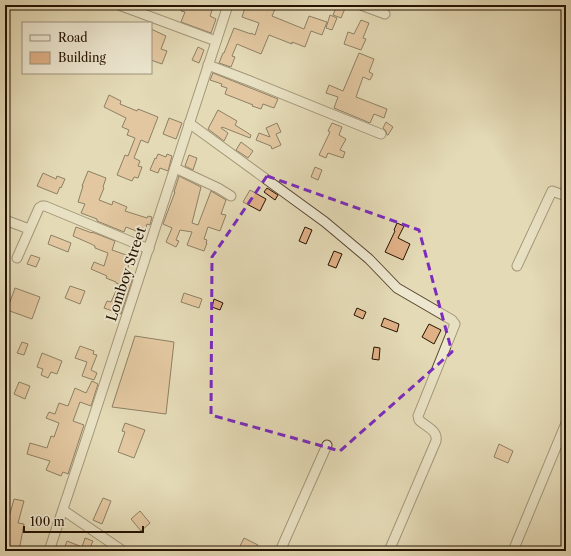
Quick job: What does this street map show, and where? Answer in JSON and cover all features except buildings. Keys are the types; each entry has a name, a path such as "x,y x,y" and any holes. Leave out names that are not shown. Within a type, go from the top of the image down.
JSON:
{"street":[{"path":"119,5 216,41"},
{"name":"Lomboy Street","path":"49,551 228,5"},
{"path":"361,5 385,14"},
{"path":"208,65 381,134"},
{"path":"189,123 325,222 369,259 397,288 452,320 455,324 418,416 419,420 435,432 437,436 436,441 389,551"},
{"path":"175,168 218,188 231,196"},
{"path":"517,266 552,191 566,196"},
{"path":"17,258 39,208 42,206 149,249"},
{"path":"5,220 29,229"},
{"path":"513,551 566,423"},
{"path":"280,551 327,445"},
{"path":"63,510 123,551"}],"highlighted area":[{"path":"267,176 419,230 452,352 340,451 211,415 212,257"}]}
